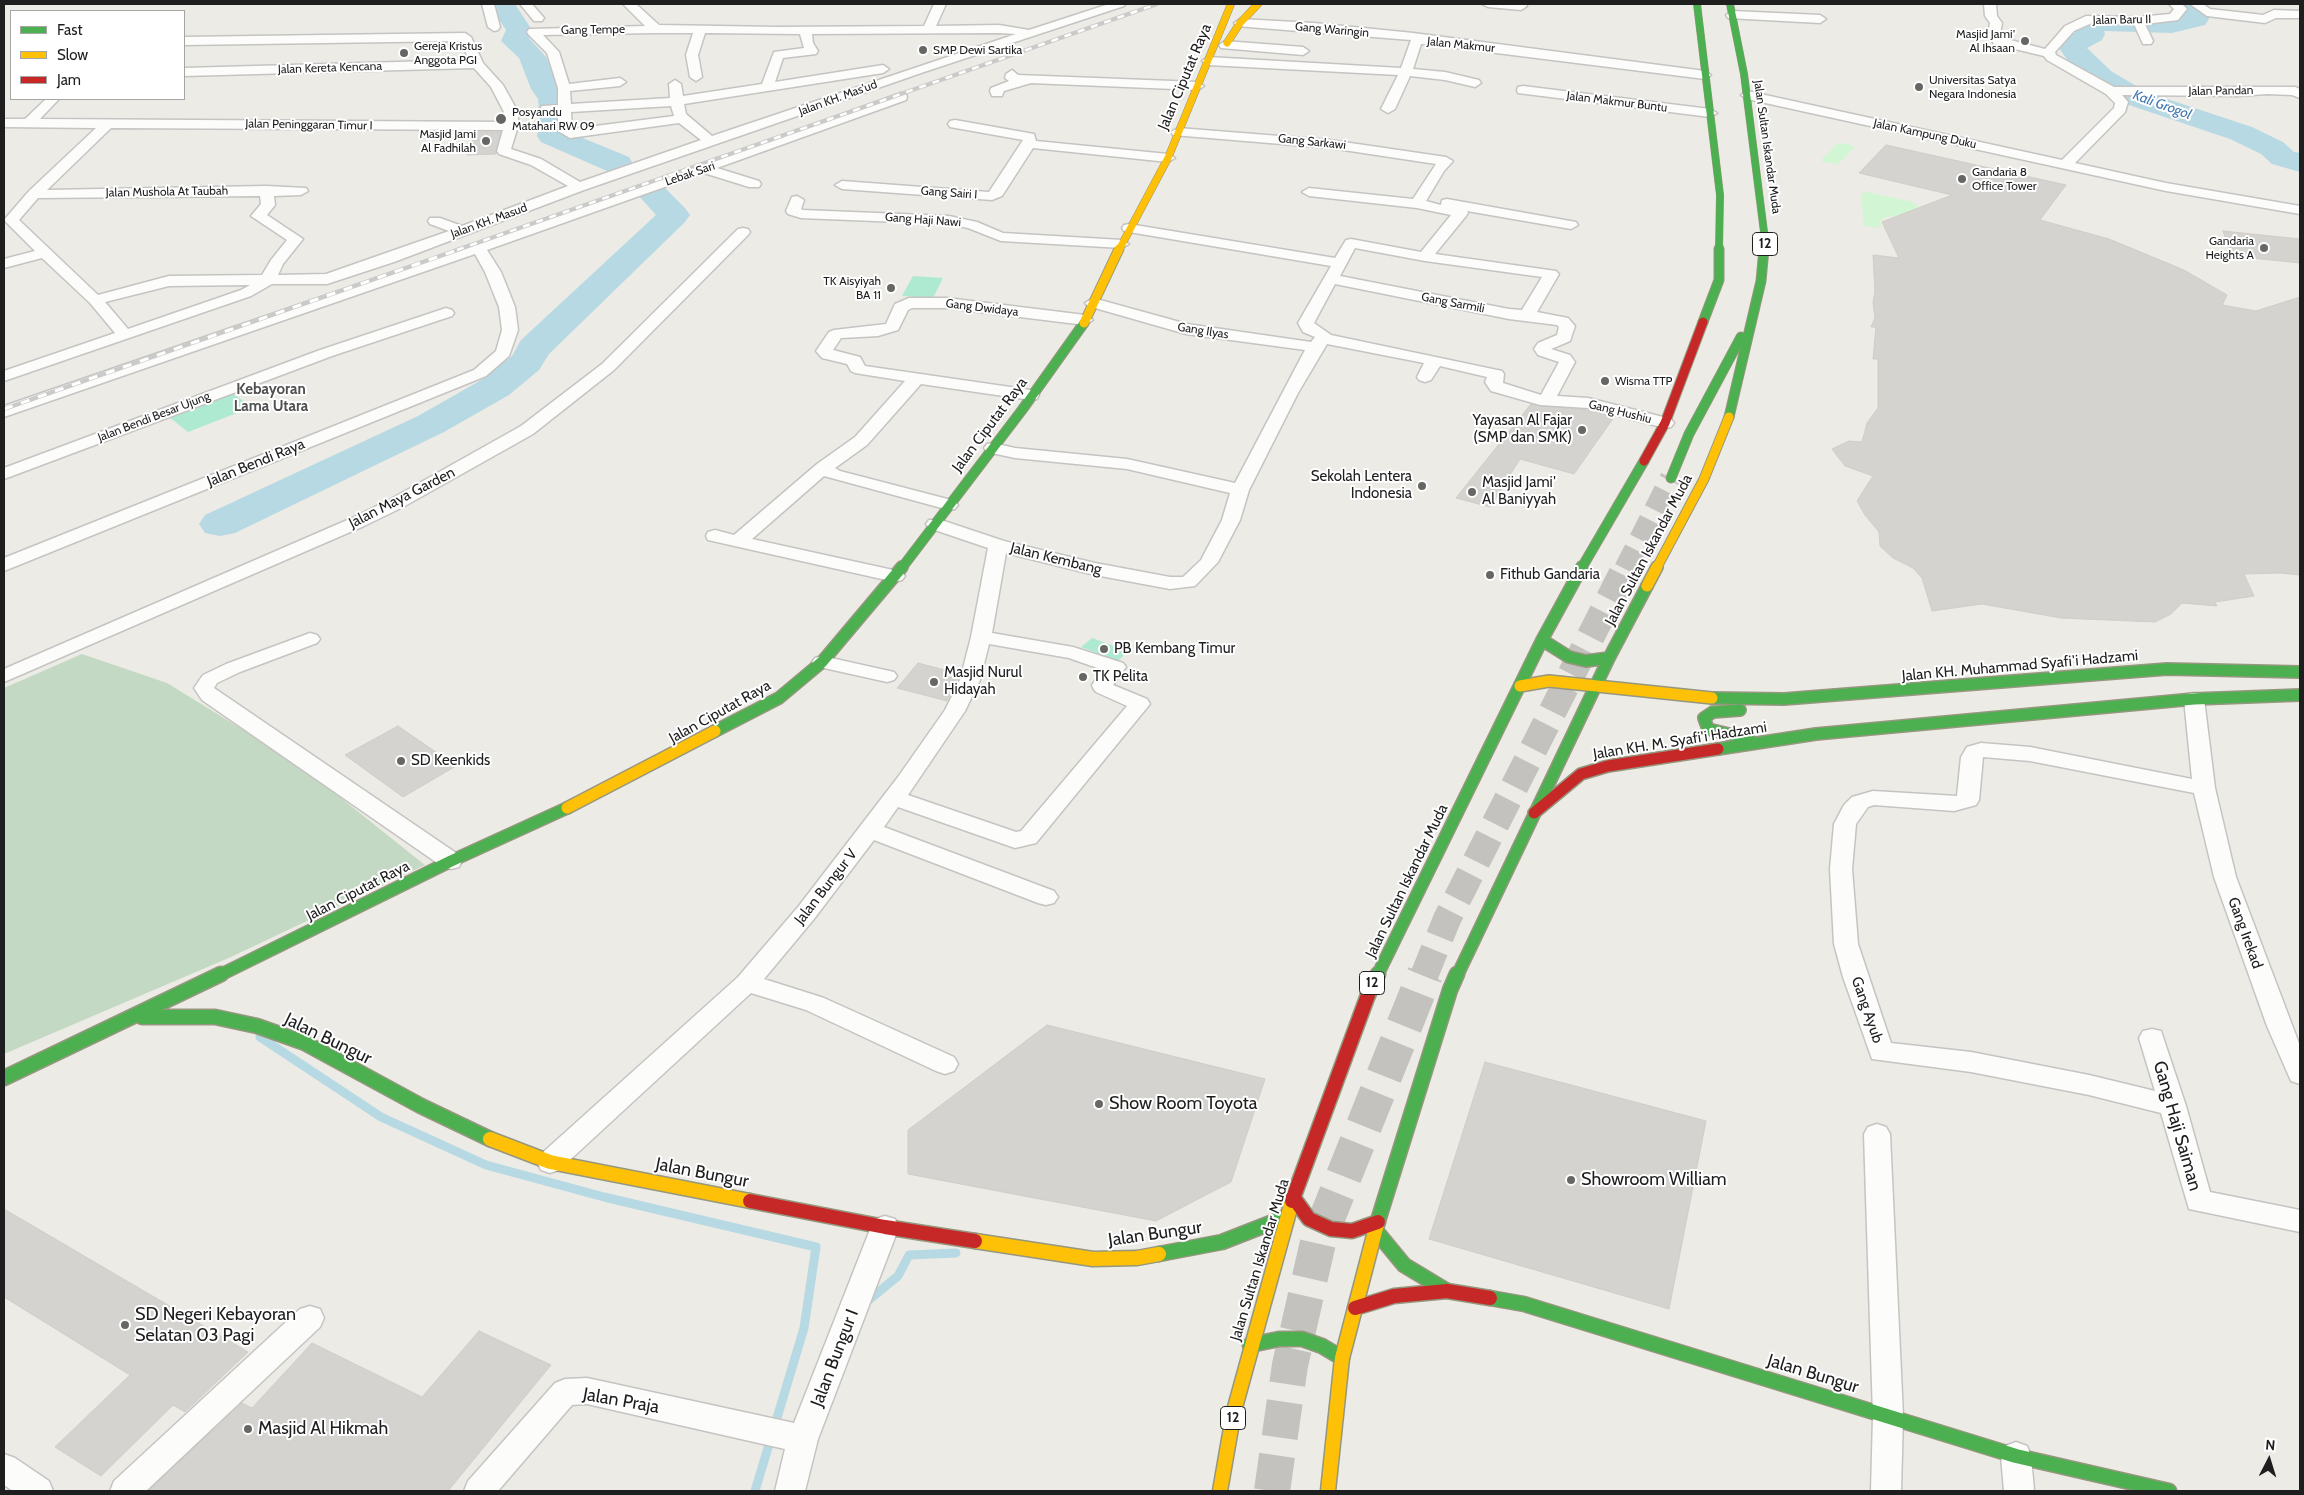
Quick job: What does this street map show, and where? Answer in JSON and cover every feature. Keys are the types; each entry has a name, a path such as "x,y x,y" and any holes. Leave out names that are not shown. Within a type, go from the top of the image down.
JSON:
{"main road":[{"name":"Jalan Ciputat Raya","path":"4,1078 134,1017 451,861 574,806 779,698 822,662 895,576 935,524 1085,320 1129,228 1168,158 1208,60 1220,45 1231,4"},
{"path":"1220,45 1258,4"},
{"name":"Jalan Sultan Iskandar Muda","path":"1220,1491 1234,1412 1250,1345 1286,1217 1373,982 1542,640 1572,584 1629,490 1664,423 1719,280 1721,207 1697,4"},
{"name":"Jalan Sultan Iskandar Muda","path":"1328,1491 1342,1358 1377,1226 1450,990 1609,658 1704,479 1733,408 1761,281 1765,240 1747,95 1731,9"},
{"name":"Jalan Sultan Iskandar Muda","path":"1704,317 1706,347"},
{"name":"Jalan Sultan Iskandar Muda","path":"1688,434 1736,342 1751,325"},
{"name":"Jalan Sultan Iskandar Muda","path":"1672,478 1688,434 1698,392"},
{"path":"1542,640 1558,652 1569,657 1586,661 1609,658"},
{"name":"Jalan KH. Muhammad Syafi'i Hadzami","path":"1596,686 1742,699 1824,696 2167,669 2298,674"},
{"path":"1520,686 1549,682 1596,686"},
{"path":"2194,699 2300,695"},
{"path":"1781,711 1815,705 1824,696"},
{"name":"Jalan KH. M. Syafi'i Hadzami","path":"1534,814 1581,774 1592,769 1816,734 2194,699"},
{"path":"1748,711 1713,712 1704,718 1708,729 1731,736 1765,742"},
{"name":"Jalan Bungur","path":"134,1017 215,1016 257,1026 305,1044 421,1106 497,1142 550,1162 886,1227 1092,1259 1136,1258 1222,1242 1286,1217"},
{"path":"1293,1197 1309,1219 1331,1230 1352,1231 1377,1226"},
{"name":"Jalan Bungur","path":"1377,1226 1404,1265 1447,1291"},
{"name":"Jalan Bungur","path":"1355,1308 1394,1296 1447,1291 1524,1304 1562,1314 2016,1456 2169,1491"},
{"path":"1250,1345 1279,1339 1302,1340 1322,1346 1342,1358"}],"street":[{"path":"488,4 494,27"},
{"path":"526,4 538,18"},
{"path":"629,4 656,29"},
{"path":"929,29 940,4"},
{"name":"Jalan KH. Mas'ud","path":"644,165 1120,4"},
{"path":"1488,4 1521,6"},
{"path":"1990,4 1991,16 1996,23 1994,34 1998,41 2048,53 2051,57 2114,91 2122,102 2120,109 2067,164"},
{"name":"Jalan Baru II","path":"2048,53 2065,36 2069,29 2090,19 2140,25 2174,17 2181,9 2176,4"},
{"path":"2196,4 2207,12 2265,19 2274,14 2300,15"},
{"path":"1731,9 1820,19"},
{"name":"Gang Waringin","path":"1240,23 1314,27 1413,37 1424,40"},
{"path":"2140,25 2147,41"},
{"name":"Jalan KH. Mas'ud","path":"656,29 805,31 999,28 1033,32"},
{"name":"Gang Tempe","path":"564,88 553,52 532,34 539,31 656,29"},
{"path":"696,77 692,55 699,31"},
{"path":"767,88 778,55 812,52 807,43 805,31"},
{"path":"185,41 381,39 453,35 465,37 477,64 497,85 511,112 511,126 504,149 506,153 536,162 578,187"},
{"name":"Jalan Makmur","path":"1406,72 1416,42 1424,40 1705,74"},
{"path":"1220,45 1318,52"},
{"path":"1539,70 1554,56"},
{"path":"1208,60 1406,72 1445,76 1475,83"},
{"name":"Jalan Kereta Kencana","path":"185,72 477,64"},
{"path":"557,109 678,101 883,69"},
{"path":"1388,109 1406,72"},
{"path":"1012,74 1011,78 1198,86"},
{"path":"997,94 996,91 999,88 1034,78"},
{"path":"620,82 564,88 557,109 565,131 570,134 682,119"},
{"path":"675,84 682,119 711,142"},
{"name":"Jalan Makmur Buntu","path":"1523,90 1710,113"},
{"name":"Jalan Pandan","path":"2114,91 2238,92 2267,90 2295,91 2300,94"},
{"name":"Jalan Kampung Duku","path":"1747,95 2166,187 2300,210"},
{"name":"Lebak Sari","path":"4,412 705,169 901,97"},
{"path":"29,123 52,100"},
{"name":"Jalan Kampung Duku","path":"1748,112 1784,104"},
{"name":"Jalan Peninggaran Timur I","path":"4,123 511,126"},
{"path":"108,123 34,194 11,220 94,300 125,335"},
{"path":"955,124 1028,137 1030,139 1029,144 1168,158"},
{"name":"Gang Sarkawi","path":"1178,132 1330,144 1446,161 1438,169 1418,202"},
{"name":"Gang Sairi I","path":"842,185 992,196 997,193 1029,144"},
{"name":"Jalan KH. Masud","path":"267,281 335,278 578,187 644,165"},
{"path":"705,169 754,184"},
{"path":"4,376 246,293 267,281 276,263 296,239 258,216 268,205 266,190"},
{"name":"Jalan Mushola At Taubah","path":"34,194 300,191"},
{"path":"1308,192 1479,208 1570,225"},
{"name":"Gang Haji Nawi","path":"797,200 793,210 802,214 949,220 979,227 1001,237 1122,244"},
{"path":"1418,202 1461,213 1425,257"},
{"path":"435,221 460,231"},
{"path":"1129,228 1341,263"},
{"name":"Jalan Maya Garden","path":"4,676 358,522 398,503 527,430 608,367 743,232"},
{"path":"992,448 1015,453 1127,464 1240,490 1290,393 1323,335 1306,327 1306,323 1351,243 1425,257 1551,274 1527,315"},
{"name":"Jalan Bendi Raya","path":"4,565 480,374 503,352 510,330 507,307 493,272 478,247"},
{"path":"4,264 44,253"},
{"name":"Gang Sarmili","path":"1332,278 1509,314 1562,321 1567,326 1564,338 1542,348 1544,352 1562,357 1566,362 1546,401"},
{"path":"94,300 169,281 267,281"},
{"name":"Gang Ilyas","path":"1093,302 1186,330 1319,343 1433,360"},
{"name":"Gang Dwidaya","path":"916,379 861,370 857,368 854,360 828,355 824,351 835,335 840,333 878,331 892,326 904,305 947,303 1085,320"},
{"name":"Jalan Bendi Besar Ujung","path":"4,474 281,369 396,328 446,313"},
{"path":"1425,377 1432,366 1433,360"},
{"name":"Gang Hushiu","path":"1433,360 1496,374 1493,382 1497,387 1546,401 1588,403 1664,423"},
{"path":"738,541 823,468 861,440 916,379 1031,395"},
{"path":"823,468 834,475 949,505"},
{"name":"Jalan Kembang","path":"935,524 998,545 1095,569 1180,583 1194,578 1209,562 1231,520 1240,490"},
{"path":"715,536 895,576"},
{"name":"Jalan Bungur V","path":"550,1162 747,983 806,913 894,798 958,705 970,680 981,638 998,545"},
{"path":"894,798 1015,840 1028,838 1140,704 1103,688 1102,685 1116,666 1073,653 981,638"},
{"path":"310,639 233,668 210,679 204,688 209,695 451,861"},
{"path":"822,662 887,676"},
{"name":"Gang Irekad","path":"2194,699 2204,788 2225,878 2279,1026 2300,1074"},
{"name":"Gang Ayub","path":"2173,1106 2089,1085 1970,1062 1881,1052 1855,977 1843,924 1841,869 1845,824 1852,810 1860,802 1872,798 1954,804 1968,800 1972,757 1975,752 1981,750 2030,754 2204,788"},
{"path":"870,830 1046,897"},
{"path":"747,983 815,1004 945,1064"},
{"name":"Gang Haji Saiman","path":"2152,1038 2199,1201 2300,1221"},
{"path":"1877,1134 1876,1162 1888,1416 1886,1491"},
{"name":"Jalan Bungur I","path":"790,1491 803,1439 886,1227"},
{"path":"125,1491 310,1318"},
{"name":"Jalan Praja","path":"479,1491 566,1392 587,1392 803,1439"},
{"path":"2016,1456 2019,1491"},
{"path":"4,1468 38,1491"}],"green space":[{"path":"1838,143 1855,147 1838,164 1823,162 1821,160"},
{"path":"1867,192 1913,202 1922,210 1908,215 1886,217 1881,220 1880,228 1864,226 1861,194"},
{"path":"913,276 943,278 933,298 902,296"},
{"path":"232,393 252,407 188,432 169,417"},
{"name":"PB Kembang Timur","path":"1092,638 1128,651 1118,661 1081,647"},
{"path":"82,654 167,683 297,763 425,865 231,957 4,1054 4,688"}],"building":[{"name":"Masjid Jami Al Fadhilah","path":"476,132 501,132 496,154 467,155"},
{"path":"1886,145 2066,185 2040,220 2109,239 2184,270 2227,295 2222,305 2256,311 2300,297 2300,575 2280,573 2244,574 2254,596 2215,602 2217,606 2182,603 2171,614 2155,622 2061,618 1982,604 1932,611 1922,578 1913,568 1893,558 1880,546 1879,532 1865,515 1857,501 1873,476 1845,466 1832,449 1849,441 1862,442 1867,423 1878,408 1878,359 1873,359 1876,327 1871,327 1875,318 1873,303 1875,292 1873,255 1899,258 1882,222 1952,195 1859,173"},
{"name":"Gandaria Heights A","path":"2223,231 2300,239 2300,263 2232,256"},
{"path":"1531,404 1586,410 1614,417 1574,474 1520,459 1490,507 1456,498"},
{"name":"Masjid Nurul Hidayah","path":"918,663 960,674 947,701 897,688"},
{"name":"SD Keenkids","path":"398,726 456,766 403,797 345,755"},
{"name":"Show Room Toyota","path":"1047,1025 1265,1079 1231,1182 1156,1221 908,1174 908,1130"},
{"name":"Showroom William","path":"1485,1062 1706,1121 1669,1309 1429,1239"},
{"name":"SD Negeri Kebayoran Selatan 03 Pagi","path":"4,1209 248,1352 185,1412 173,1405 101,1476 55,1447 130,1375 4,1297"},
{"path":"479,1331 551,1365 448,1491 148,1491 242,1403 252,1408 312,1343 422,1397"}],"waterway":[{"path":"502,4 519,30 515,41 524,47 532,57 545,89 552,98 555,121 552,136 618,164"},
{"name":"Kali Grogol","path":"2184,4 2195,11 2196,19 2172,25 2093,23 2087,29 2092,34 2075,43 2073,48 2081,59 2101,77 2136,98 2241,133 2272,148 2283,158 2300,163"},
{"path":"220,524 431,424 496,387 526,362 534,348 674,215 654,195"},
{"path":"260,1037 381,1117 486,1165 604,1197 816,1247 804,1328 755,1491"},
{"path":"865,1303 898,1276 909,1255 956,1253"}],"tunnel":[{"path":"1625,569 1671,478"},
{"path":"1424,976 1447,919 1626,567"},
{"path":"1272,1491 1290,1365 1319,1238 1425,974"}],"railway":[{"path":"457,250 1157,4"},
{"path":"4,409 460,249"}],"traffic: fast":[{"path":"1697,4 1720,195 1719,280 1703,322"},
{"path":"1729,417 1761,281 1765,240 1744,74 1730,4"},
{"path":"715,731 779,698 822,662 884,591 1022,410 1084,323"},
{"path":"1671,478 1689,434 1741,337"},
{"path":"1368,995 1542,640 1572,584 1644,461"},
{"path":"1377,1224 1450,990 1609,658 1647,586"},
{"path":"1542,640 1569,657 1586,661 1609,658"},
{"path":"1712,698 1784,699 2167,669 2300,672"},
{"path":"1718,749 1816,734 2194,699 2300,695"},
{"path":"1740,710 1713,712 1704,718 1708,729 1749,739"},
{"path":"4,1078 320,927 451,861 567,808"},
{"path":"142,1017 215,1017 257,1026 305,1043 421,1106 490,1139"},
{"path":"1159,1254 1222,1242 1286,1217"},
{"path":"1376,1231 1404,1265 1447,1291"},
{"path":"1490,1298 1524,1304 2016,1456 2169,1491"},
{"path":"1250,1345 1279,1339 1302,1339 1322,1346 1342,1358"}],"traffic: slow":[{"path":"1084,323 1129,228 1168,158 1231,4"},
{"path":"1227,43 1240,23 1258,4"},
{"path":"1647,586 1704,479 1729,417"},
{"path":"1520,686 1549,681 1712,698"},
{"path":"567,808 715,731"},
{"path":"490,1139 550,1162 750,1201"},
{"path":"1220,1491 1234,1411 1292,1201"},
{"path":"1328,1491 1342,1358 1377,1224"},
{"path":"975,1241 1093,1259 1137,1258 1159,1254"}],"traffic: jam":[{"path":"1644,461 1665,423 1703,322"},
{"path":"1534,813 1581,774 1608,766 1718,749"},
{"path":"1292,1201 1368,995"},
{"path":"1293,1197 1309,1219 1331,1229 1352,1231 1378,1222"},
{"path":"750,1201 885,1227 975,1241"},
{"path":"1355,1308 1394,1296 1447,1291 1490,1298"}],"place":[{"name":"Masjid Jami' Al Ihsaan","path":"2025,41"},
{"name":"SMP Dewi Sartika","path":"923,50"},
{"name":"Gereja Kristus Anggota PGI","path":"404,53"},
{"name":"Universitas Satya Negara Indonesia","path":"1919,87"},
{"name":"Posyandu Matahari RW 09","path":"501,119"},
{"name":"Masjid Jami Al Fadhilah","path":"486,141"},
{"name":"Gandaria 8 Office Tower","path":"1962,179"},
{"name":"Gandaria Heights A","path":"2264,248"},
{"name":"TK Aisyiyah BA 11","path":"891,288"},
{"name":"Wisma TTP","path":"1605,381"},
{"name":"Yayasan Al Fajar (SMP dan SMK)","path":"1582,430"},
{"name":"Sekolah Lentera Indonesia","path":"1422,486"},
{"name":"Masjid Jami' Al Baniyyah","path":"1472,492"},
{"name":"Fithub Gandaria","path":"1490,575"},
{"name":"PB Kembang Timur","path":"1104,649"},
{"name":"TK Pelita","path":"1083,677"},
{"name":"Masjid Nurul Hidayah","path":"934,682"},
{"name":"SD Keenkids","path":"401,761"},
{"name":"Show Room Toyota","path":"1099,1104"},
{"name":"Showroom William","path":"1571,1180"},
{"name":"SD Negeri Kebayoran Selatan 03 Pagi","path":"125,1325"},
{"name":"Masjid Al Hikmah","path":"248,1429"}],"district":[{"name":"Kebayoran Lama Utara","path":"271,398"}]}
